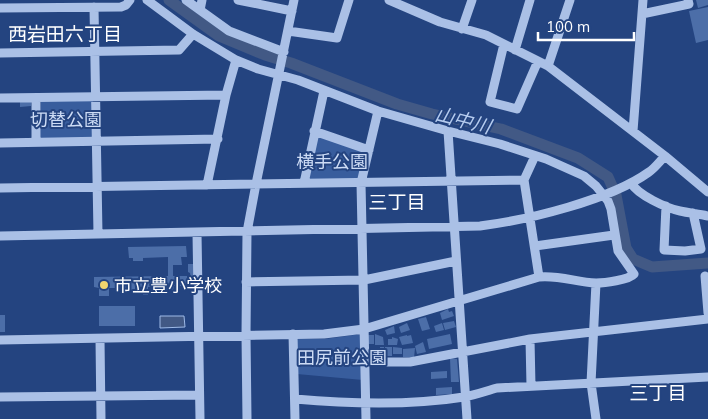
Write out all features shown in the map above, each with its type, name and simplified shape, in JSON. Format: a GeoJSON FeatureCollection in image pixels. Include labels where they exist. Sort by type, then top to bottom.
{"type":"FeatureCollection","features":[{"type":"Feature","properties":{"kind":"street"},"geometry":{"type":"LineString","coordinates":[[0,8],[121,6],[126,5],[130,0]]}},
{"type":"Feature","properties":{"kind":"street"},"geometry":{"type":"LineString","coordinates":[[0,340],[324,334],[364,329],[539,277],[566,278],[596,283],[629,278],[634,274],[618,252],[611,210],[604,195],[584,176],[500,144],[378,111],[279,73],[258,69],[236,60],[192,34],[147,0]]}},
{"type":"Feature","properties":{"kind":"street"},"geometry":{"type":"LineString","coordinates":[[186,0],[228,31],[283,53]]}},
{"type":"Feature","properties":{"kind":"street"},"geometry":{"type":"LineString","coordinates":[[200,10],[202,0]]}},
{"type":"Feature","properties":{"kind":"street"},"geometry":{"type":"LineString","coordinates":[[238,0],[292,11]]}},
{"type":"Feature","properties":{"kind":"street"},"geometry":{"type":"LineString","coordinates":[[247,419],[247,232],[294,0]]}},
{"type":"Feature","properties":{"kind":"street"},"geometry":{"type":"LineString","coordinates":[[288,31],[337,38],[349,0]]}},
{"type":"Feature","properties":{"kind":"street"},"geometry":{"type":"LineString","coordinates":[[389,0],[440,22],[486,36],[548,66],[665,156],[708,192]]}},
{"type":"Feature","properties":{"kind":"street"},"geometry":{"type":"LineString","coordinates":[[462,28],[472,0]]}},
{"type":"Feature","properties":{"kind":"street"},"geometry":{"type":"LineString","coordinates":[[515,50],[530,0]]}},
{"type":"Feature","properties":{"kind":"street"},"geometry":{"type":"LineString","coordinates":[[548,66],[570,0]]}},
{"type":"Feature","properties":{"kind":"street"},"geometry":{"type":"LineString","coordinates":[[633,131],[643,0]]}},
{"type":"Feature","properties":{"kind":"street"},"geometry":{"type":"LineString","coordinates":[[642,14],[689,4],[688,0]]}},
{"type":"Feature","properties":{"kind":"street"},"geometry":{"type":"LineString","coordinates":[[94,7],[98,234]]}},
{"type":"Feature","properties":{"kind":"street"},"geometry":{"type":"LineString","coordinates":[[0,53],[179,50],[192,34]]}},
{"type":"Feature","properties":{"kind":"street"},"geometry":{"type":"LineString","coordinates":[[504,44],[490,102],[517,109],[538,61]]}},
{"type":"Feature","properties":{"kind":"street"},"geometry":{"type":"LineString","coordinates":[[207,185],[226,95],[236,60]]}},
{"type":"Feature","properties":{"kind":"street"},"geometry":{"type":"LineString","coordinates":[[304,183],[324,91]]}},
{"type":"Feature","properties":{"kind":"street"},"geometry":{"type":"LineString","coordinates":[[0,98],[226,95]]}},
{"type":"Feature","properties":{"kind":"street"},"geometry":{"type":"LineString","coordinates":[[36,98],[36,142]]}},
{"type":"Feature","properties":{"kind":"street"},"geometry":{"type":"LineString","coordinates":[[366,419],[362,183],[378,111]]}},
{"type":"Feature","properties":{"kind":"street"},"geometry":{"type":"LineString","coordinates":[[314,131],[369,150]]}},
{"type":"Feature","properties":{"kind":"street"},"geometry":{"type":"LineString","coordinates":[[448,131],[467,419]]}},
{"type":"Feature","properties":{"kind":"street"},"geometry":{"type":"LineString","coordinates":[[0,143],[218,139]]}},
{"type":"Feature","properties":{"kind":"street"},"geometry":{"type":"LineString","coordinates":[[535,156],[524,180],[539,277]]}},
{"type":"Feature","properties":{"kind":"street"},"geometry":{"type":"LineString","coordinates":[[0,236],[454,228],[499,224],[530,217],[604,195],[631,183],[651,171],[665,156]]}},
{"type":"Feature","properties":{"kind":"street"},"geometry":{"type":"LineString","coordinates":[[0,188],[524,180]]}},
{"type":"Feature","properties":{"kind":"street"},"geometry":{"type":"LineString","coordinates":[[631,183],[634,188],[648,198],[666,206],[678,211],[708,216]]}},
{"type":"Feature","properties":{"kind":"street"},"geometry":{"type":"LineString","coordinates":[[666,206],[664,250],[685,251],[701,249],[693,213]]}},
{"type":"Feature","properties":{"kind":"street"},"geometry":{"type":"LineString","coordinates":[[197,233],[200,419]]}},
{"type":"Feature","properties":{"kind":"street"},"geometry":{"type":"LineString","coordinates":[[535,246],[614,235]]}},
{"type":"Feature","properties":{"kind":"street"},"geometry":{"type":"LineString","coordinates":[[246,282],[364,280],[456,261]]}},
{"type":"Feature","properties":{"kind":"street"},"geometry":{"type":"LineString","coordinates":[[705,276],[708,313]]}},
{"type":"Feature","properties":{"kind":"street"},"geometry":{"type":"LineString","coordinates":[[596,283],[591,383],[596,419]]}},
{"type":"Feature","properties":{"kind":"street"},"geometry":{"type":"LineString","coordinates":[[365,362],[410,362],[530,339],[708,319]]}},
{"type":"Feature","properties":{"kind":"street"},"geometry":{"type":"LineString","coordinates":[[293,334],[294,419]]}},
{"type":"Feature","properties":{"kind":"street"},"geometry":{"type":"LineString","coordinates":[[100,339],[101,419]]}},
{"type":"Feature","properties":{"kind":"street"},"geometry":{"type":"LineString","coordinates":[[530,339],[531,386]]}},
{"type":"Feature","properties":{"kind":"street"},"geometry":{"type":"LineString","coordinates":[[295,399],[339,403],[435,401],[466,397],[497,388],[708,377]]}},
{"type":"Feature","properties":{"kind":"street"},"geometry":{"type":"LineString","coordinates":[[0,397],[199,396]]}},
{"type":"Feature","properties":{"kind":"green space","name":"切替公園"},"geometry":{"type":"Polygon","coordinates":[[[93,99],[93,138],[40,140],[41,100],[93,99]]]}},
{"type":"Feature","properties":{"kind":"green space","name":"横手公園"},"geometry":{"type":"Polygon","coordinates":[[[317,135],[364,151],[359,181],[308,179],[317,135]]]}},
{"type":"Feature","properties":{"kind":"green space","name":"田尻前公園"},"geometry":{"type":"Polygon","coordinates":[[[361,334],[363,380],[297,374],[298,339],[325,339],[361,334]]]}},
{"type":"Feature","properties":{"kind":"shaded area"},"geometry":{"type":"Polygon","coordinates":[[[160,316],[184,316],[185,327],[160,328],[160,316]]]}},
{"type":"Feature","properties":{"kind":"building"},"geometry":{"type":"Polygon","coordinates":[[[696,0],[708,0],[708,5],[698,8],[696,0]]]}},
{"type":"Feature","properties":{"kind":"building"},"geometry":{"type":"Polygon","coordinates":[[[708,7],[708,40],[696,43],[689,11],[708,7]]]}},
{"type":"Feature","properties":{"kind":"building"},"geometry":{"type":"Polygon","coordinates":[[[20,101],[31,101],[31,106],[20,107],[20,101]]]}},
{"type":"Feature","properties":{"kind":"building"},"geometry":{"type":"Polygon","coordinates":[[[186,246],[187,257],[181,257],[182,265],[173,265],[173,276],[187,276],[187,286],[174,286],[173,290],[164,290],[165,287],[148,287],[148,295],[143,295],[143,287],[135,287],[135,291],[126,291],[126,288],[109,288],[109,296],[99,296],[99,288],[94,287],[94,277],[168,276],[168,257],[143,258],[143,261],[133,261],[133,258],[129,258],[128,247],[186,246]]]}},
{"type":"Feature","properties":{"kind":"building"},"geometry":{"type":"Polygon","coordinates":[[[188,264],[193,264],[194,279],[191,279],[188,272],[188,264]]]}},
{"type":"Feature","properties":{"kind":"building"},"geometry":{"type":"Polygon","coordinates":[[[99,306],[135,306],[135,326],[99,326],[99,306]]]}},
{"type":"Feature","properties":{"kind":"building"},"geometry":{"type":"Polygon","coordinates":[[[448,309],[449,312],[452,311],[454,316],[442,320],[440,313],[448,309]]]}},
{"type":"Feature","properties":{"kind":"building"},"geometry":{"type":"Polygon","coordinates":[[[0,315],[5,315],[5,332],[0,332],[0,315]]]}},
{"type":"Feature","properties":{"kind":"building"},"geometry":{"type":"Polygon","coordinates":[[[426,317],[430,329],[422,331],[418,319],[426,317]]]}},
{"type":"Feature","properties":{"kind":"building"},"geometry":{"type":"Polygon","coordinates":[[[454,321],[456,327],[445,330],[443,323],[454,321]]]}},
{"type":"Feature","properties":{"kind":"building"},"geometry":{"type":"Polygon","coordinates":[[[407,323],[410,330],[401,333],[399,327],[407,323]]]}},
{"type":"Feature","properties":{"kind":"building"},"geometry":{"type":"Polygon","coordinates":[[[442,323],[444,330],[436,332],[434,326],[442,323]]]}},
{"type":"Feature","properties":{"kind":"building"},"geometry":{"type":"Polygon","coordinates":[[[394,326],[395,333],[387,335],[385,330],[394,326]]]}},
{"type":"Feature","properties":{"kind":"building"},"geometry":{"type":"Polygon","coordinates":[[[375,334],[383,337],[384,345],[375,345],[375,334]]]}},
{"type":"Feature","properties":{"kind":"building"},"geometry":{"type":"Polygon","coordinates":[[[450,334],[452,344],[429,349],[427,339],[450,334]]]}},
{"type":"Feature","properties":{"kind":"building"},"geometry":{"type":"Polygon","coordinates":[[[368,335],[374,335],[374,344],[368,344],[368,335]]]}},
{"type":"Feature","properties":{"kind":"building"},"geometry":{"type":"Polygon","coordinates":[[[411,335],[413,343],[402,345],[399,337],[411,335]]]}},
{"type":"Feature","properties":{"kind":"building"},"geometry":{"type":"Polygon","coordinates":[[[392,337],[398,339],[397,345],[388,345],[388,339],[392,339],[392,337]]]}},
{"type":"Feature","properties":{"kind":"building"},"geometry":{"type":"Polygon","coordinates":[[[423,342],[426,352],[417,354],[415,346],[423,342]]]}},
{"type":"Feature","properties":{"kind":"building"},"geometry":{"type":"Polygon","coordinates":[[[380,347],[384,347],[384,357],[380,356],[380,347]]]}},
{"type":"Feature","properties":{"kind":"building"},"geometry":{"type":"Polygon","coordinates":[[[385,347],[392,347],[392,356],[385,356],[385,347]]]}},
{"type":"Feature","properties":{"kind":"building"},"geometry":{"type":"Polygon","coordinates":[[[393,347],[402,348],[402,354],[393,354],[393,347]]]}},
{"type":"Feature","properties":{"kind":"building"},"geometry":{"type":"Polygon","coordinates":[[[415,348],[414,358],[403,357],[403,349],[415,348]]]}},
{"type":"Feature","properties":{"kind":"building"},"geometry":{"type":"Polygon","coordinates":[[[450,358],[457,359],[459,382],[451,382],[450,358]]]}},
{"type":"Feature","properties":{"kind":"building"},"geometry":{"type":"Polygon","coordinates":[[[447,371],[447,378],[431,379],[431,372],[447,371]]]}},
{"type":"Feature","properties":{"kind":"building"},"geometry":{"type":"Polygon","coordinates":[[[452,387],[452,394],[436,395],[436,388],[452,387]]]}},
{"type":"Feature","properties":{"kind":"waterway","name":"山中川"},"geometry":{"type":"LineString","coordinates":[[169,0],[219,36],[265,55],[291,63],[397,104],[432,114],[501,129],[578,158],[608,177],[616,195],[626,248],[633,259],[652,267],[708,263]]}},
{"type":"Feature","properties":{"kind":"place","name":"市立豊小学校"},"geometry":{"type":"Point","coordinates":[104,285]}},
{"type":"Feature","properties":{"kind":"district","name":"西岩田六丁目"},"geometry":{"type":"Point","coordinates":[65,34]}},
{"type":"Feature","properties":{"kind":"district","name":"三丁目"},"geometry":{"type":"Point","coordinates":[397,202]}},
{"type":"Feature","properties":{"kind":"district","name":"三丁目"},"geometry":{"type":"Point","coordinates":[658,393]}}]}
